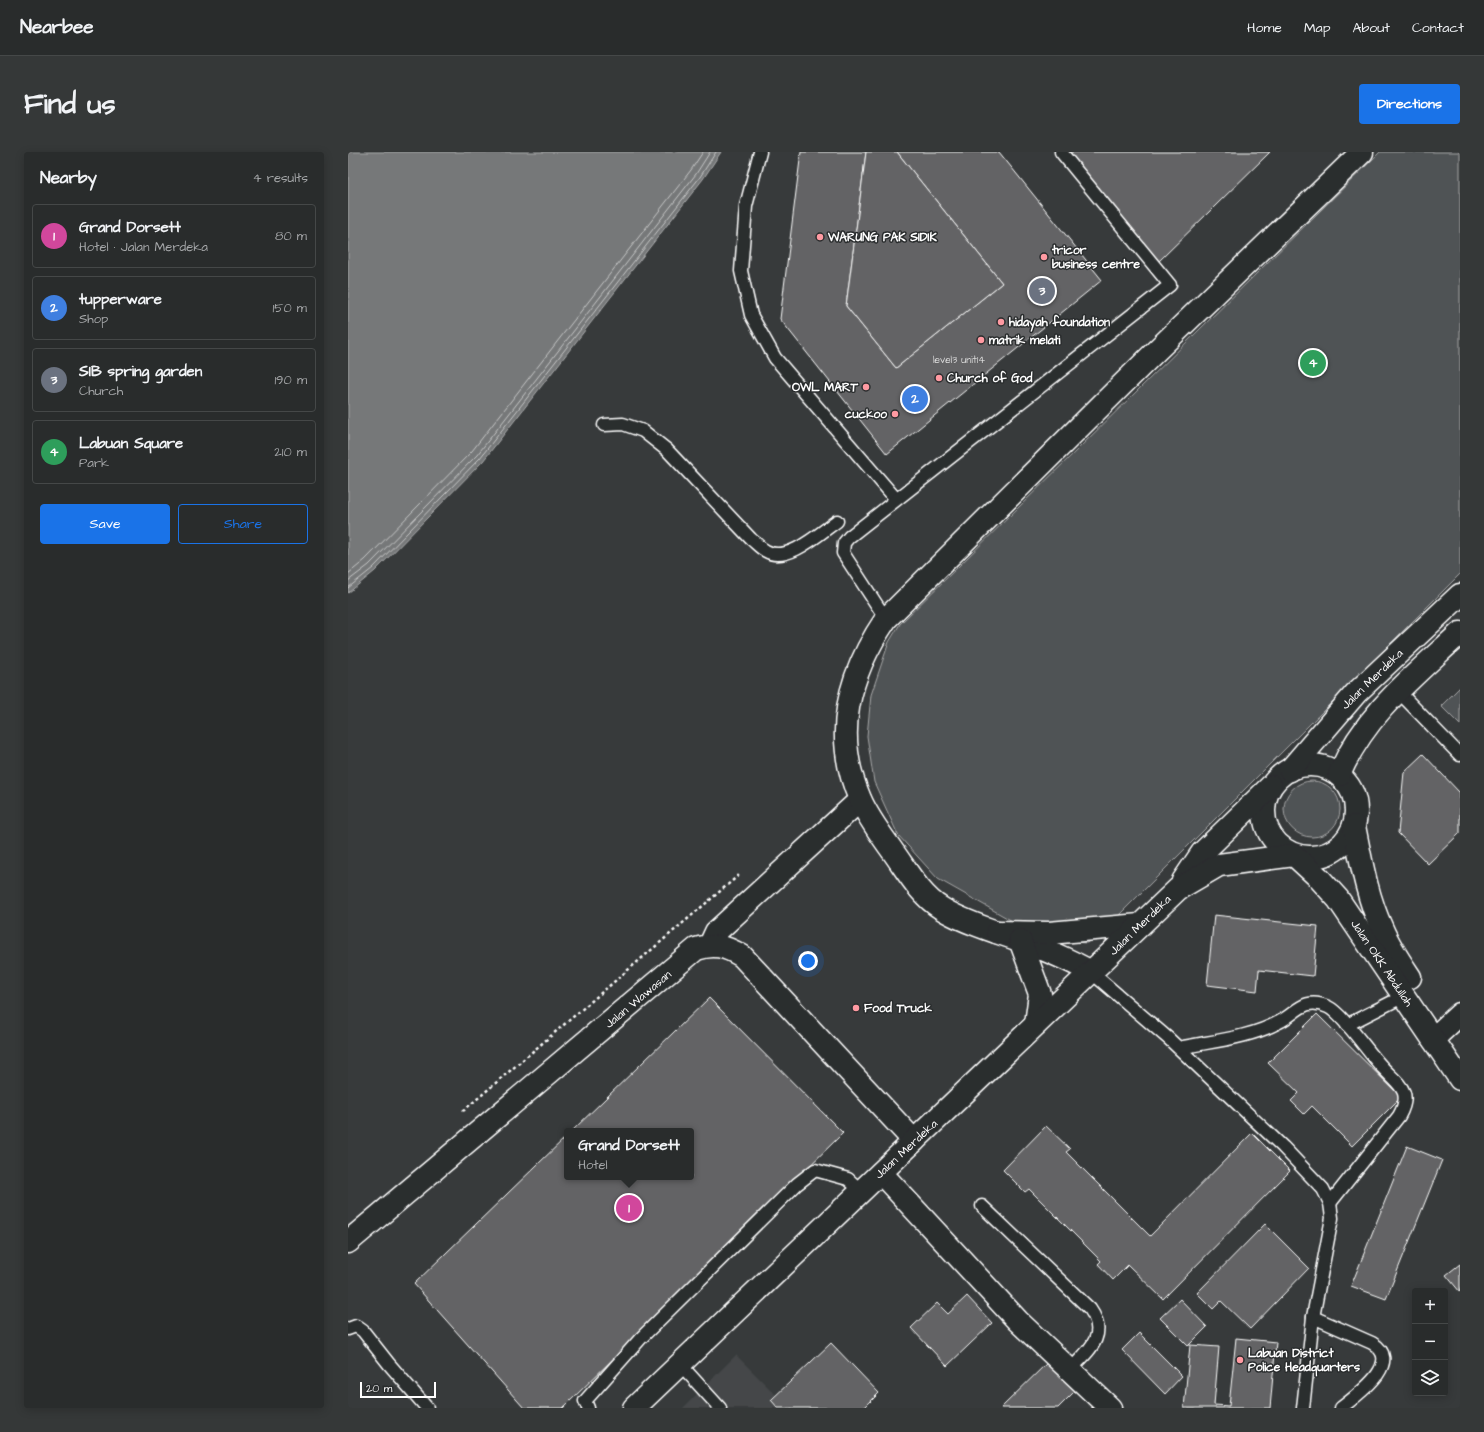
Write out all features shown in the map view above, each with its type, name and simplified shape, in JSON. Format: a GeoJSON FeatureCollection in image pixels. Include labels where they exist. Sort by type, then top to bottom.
{"type":"FeatureCollection","features":[{"type":"Feature","properties":{"kind":"street"},"geometry":{"type":"LineString","coordinates":[[1091,972],[1069,960],[1020,940],[966,922],[940,907],[923,892],[878,830],[860,800],[852,779],[845,742],[848,697],[867,649],[886,619],[1154,353],[1362,152]]}},
{"type":"Feature","properties":{"kind":"street","name":"Jalan Merdeka"},"geometry":{"type":"LineString","coordinates":[[1290,770],[1356,693],[1460,595]]}},
{"type":"Feature","properties":{"kind":"street"},"geometry":{"type":"LineString","coordinates":[[1339,775],[1348,755],[1373,716],[1460,632]]}},
{"type":"Feature","properties":{"kind":"street"},"geometry":{"type":"LineString","coordinates":[[1315,765],[1328,769],[1339,775],[1349,786],[1354,798],[1356,812],[1354,826],[1347,839],[1337,849],[1323,856],[1308,858],[1294,855],[1282,848],[1272,838],[1266,825],[1264,811],[1266,797],[1273,784],[1290,770],[1302,766],[1315,765]]}},
{"type":"Feature","properties":{"kind":"street","name":"Jalan Merdeka"},"geometry":{"type":"LineString","coordinates":[[634,1408],[1178,889],[1202,853],[1273,784]]}},
{"type":"Feature","properties":{"kind":"street"},"geometry":{"type":"LineString","coordinates":[[860,800],[716,932],[710,945],[729,948],[742,956],[914,1141]]}},
{"type":"Feature","properties":{"kind":"street","name":"Jalan OKK Abdullah"},"geometry":{"type":"LineString","coordinates":[[1354,826],[1361,864],[1374,911],[1382,930],[1394,954],[1446,1027],[1460,1052]]}},
{"type":"Feature","properties":{"kind":"street","name":"Jalan Merdeka"},"geometry":{"type":"LineString","coordinates":[[1178,889],[1219,865],[1294,855]]}},
{"type":"Feature","properties":{"kind":"street","name":"Jalan OKK Abdullah"},"geometry":{"type":"LineString","coordinates":[[1294,855],[1338,898],[1404,996],[1446,1027],[1460,1079]]}},
{"type":"Feature","properties":{"kind":"street"},"geometry":{"type":"LineString","coordinates":[[997,932],[1049,933],[1140,925]]}},
{"type":"Feature","properties":{"kind":"street"},"geometry":{"type":"LineString","coordinates":[[1020,940],[1040,994],[1036,1024]]}},
{"type":"Feature","properties":{"kind":"street","name":"Jalan Wawasan"},"geometry":{"type":"LineString","coordinates":[[348,1242],[696,950],[710,945]]}},
{"type":"Feature","properties":{"kind":"street"},"geometry":{"type":"LineString","coordinates":[[881,1173],[1018,1321],[1110,1408]]}},
{"type":"Feature","properties":{"kind":"lane"},"geometry":{"type":"LineString","coordinates":[[760,152],[746,206],[741,271],[751,314],[775,358],[896,499]]}},
{"type":"Feature","properties":{"kind":"lane"},"geometry":{"type":"LineString","coordinates":[[886,619],[843,553],[844,543],[849,536],[1170,285],[1061,152]]}},
{"type":"Feature","properties":{"kind":"lane"},"geometry":{"type":"LineString","coordinates":[[604,426],[623,424],[643,431],[667,450],[751,539],[766,552],[778,555],[792,553],[837,522]]}},
{"type":"Feature","properties":{"kind":"lane"},"geometry":{"type":"LineString","coordinates":[[1398,691],[1460,755]]}},
{"type":"Feature","properties":{"kind":"lane"},"geometry":{"type":"LineString","coordinates":[[1091,972],[1179,1048],[1283,1147],[1323,1189],[1330,1202],[1332,1218],[1313,1317],[1303,1408]]}},
{"type":"Feature","properties":{"kind":"lane"},"geometry":{"type":"LineString","coordinates":[[1347,1025],[1404,996]]}},
{"type":"Feature","properties":{"kind":"lane"},"geometry":{"type":"LineString","coordinates":[[1179,1048],[1258,1032],[1280,1022],[1300,1006],[1309,1003],[1328,1007],[1347,1025],[1368,1053],[1404,1090],[1406,1104],[1399,1116],[1330,1202]]}},
{"type":"Feature","properties":{"kind":"lane"},"geometry":{"type":"LineString","coordinates":[[588,1408],[585,1401],[641,1338],[798,1184],[815,1170],[848,1179],[861,1191]]}},
{"type":"Feature","properties":{"kind":"lane"},"geometry":{"type":"LineString","coordinates":[[982,1206],[1090,1309],[1096,1317],[1098,1328],[1097,1337],[1070,1370]]}},
{"type":"Feature","properties":{"kind":"lane"},"geometry":{"type":"LineString","coordinates":[[1313,1317],[1372,1342],[1379,1346],[1383,1353],[1383,1365],[1377,1376],[1359,1394],[1341,1408]]}},
{"type":"Feature","properties":{"kind":"lane"},"geometry":{"type":"LineString","coordinates":[[348,1329],[356,1326],[363,1331],[427,1408]]}},
{"type":"Feature","properties":{"kind":"lane"},"geometry":{"type":"LineString","coordinates":[[680,1364],[720,1408]]}},
{"type":"Feature","properties":{"kind":"path"},"geometry":{"type":"LineString","coordinates":[[457,1116],[743,872]]}},
{"type":"Feature","properties":{"kind":"shaded area"},"geometry":{"type":"Polygon","coordinates":[[[1380,152],[1460,152],[1460,574],[1120,914],[1087,943],[1046,940],[938,879],[898,835],[874,782],[867,736],[871,695],[889,642],[900,624],[1380,152]]]}},
{"type":"Feature","properties":{"kind":"shaded area"},"geometry":{"type":"Polygon","coordinates":[[[1460,687],[1460,725],[1441,706],[1460,687]]]}},
{"type":"Feature","properties":{"kind":"shaded area"},"geometry":{"type":"Polygon","coordinates":[[[1312,781],[1327,786],[1335,794],[1340,809],[1335,824],[1327,832],[1312,837],[1297,832],[1289,824],[1284,809],[1289,794],[1297,786],[1312,781]]]}},
{"type":"Feature","properties":{"kind":"shaded area"},"geometry":{"type":"Polygon","coordinates":[[[736,1355],[789,1408],[683,1408],[736,1355]]]}},
{"type":"Feature","properties":{"kind":"water"},"geometry":{"type":"Polygon","coordinates":[[[348,152],[721,152],[703,179],[483,461],[375,571],[348,593],[348,152]]]}},
{"type":"Feature","properties":{"kind":"building"},"geometry":{"type":"Polygon","coordinates":[[[801,152],[866,152],[846,306],[896,368],[1002,283],[897,152],[999,152],[1102,280],[887,454],[780,319],[801,152]]]}},
{"type":"Feature","properties":{"kind":"building"},"geometry":{"type":"Polygon","coordinates":[[[866,152],[897,152],[1002,283],[896,368],[846,306],[866,152]]]}},
{"type":"Feature","properties":{"kind":"building"},"geometry":{"type":"Polygon","coordinates":[[[1065,152],[1270,152],[1156,264],[1065,152]]]}},
{"type":"Feature","properties":{"kind":"building"},"geometry":{"type":"Polygon","coordinates":[[[1423,754],[1460,793],[1460,833],[1428,864],[1398,833],[1404,772],[1423,754]]]}},
{"type":"Feature","properties":{"kind":"building"},"geometry":{"type":"Polygon","coordinates":[[[1214,915],[1318,926],[1313,976],[1259,970],[1257,991],[1207,985],[1214,915]]]}},
{"type":"Feature","properties":{"kind":"building"},"geometry":{"type":"Polygon","coordinates":[[[709,998],[843,1133],[563,1408],[524,1408],[414,1284],[564,1139],[564,1180],[694,1180],[694,1128],[575,1128],[709,998]]]}},
{"type":"Feature","properties":{"kind":"building"},"geometry":{"type":"Polygon","coordinates":[[[1317,1014],[1401,1097],[1352,1146],[1312,1106],[1304,1114],[1291,1101],[1299,1093],[1268,1063],[1317,1014]]]}},
{"type":"Feature","properties":{"kind":"building"},"geometry":{"type":"Polygon","coordinates":[[[1046,1126],[1070,1149],[1066,1152],[1150,1236],[1252,1133],[1290,1171],[1163,1299],[1128,1265],[1113,1280],[1098,1264],[1101,1261],[1029,1189],[1025,1192],[1003,1170],[1046,1126]]]}},
{"type":"Feature","properties":{"kind":"building"},"geometry":{"type":"Polygon","coordinates":[[[1407,1146],[1442,1160],[1386,1299],[1351,1286],[1407,1146]]]}},
{"type":"Feature","properties":{"kind":"building"},"geometry":{"type":"Polygon","coordinates":[[[1265,1224],[1309,1268],[1250,1329],[1221,1301],[1213,1309],[1197,1293],[1265,1224]]]}},
{"type":"Feature","properties":{"kind":"building"},"geometry":{"type":"Polygon","coordinates":[[[1460,1264],[1460,1292],[1446,1275],[1460,1264]]]}},
{"type":"Feature","properties":{"kind":"building"},"geometry":{"type":"Polygon","coordinates":[[[967,1296],[992,1323],[947,1366],[911,1328],[937,1303],[948,1314],[967,1296]]]}},
{"type":"Feature","properties":{"kind":"building"},"geometry":{"type":"Polygon","coordinates":[[[1180,1299],[1207,1327],[1188,1346],[1160,1318],[1180,1299]]]}},
{"type":"Feature","properties":{"kind":"building"},"geometry":{"type":"Polygon","coordinates":[[[1139,1333],[1182,1376],[1165,1394],[1122,1350],[1139,1333]]]}},
{"type":"Feature","properties":{"kind":"building"},"geometry":{"type":"Polygon","coordinates":[[[1236,1338],[1276,1342],[1270,1408],[1184,1408],[1190,1345],[1219,1347],[1214,1405],[1229,1406],[1236,1338]]]}},
{"type":"Feature","properties":{"kind":"building"},"geometry":{"type":"Polygon","coordinates":[[[831,1343],[879,1393],[864,1408],[778,1408],[771,1400],[831,1343]]]}},
{"type":"Feature","properties":{"kind":"building"},"geometry":{"type":"Polygon","coordinates":[[[1050,1360],[1078,1388],[1058,1408],[1001,1408],[1050,1360]]]}},
{"type":"Feature","properties":{"kind":"place","name":"WARUNG PAK SIDIK"},"geometry":{"type":"Point","coordinates":[820,237]}},
{"type":"Feature","properties":{"kind":"place","name":"tricor business centre"},"geometry":{"type":"Point","coordinates":[1044,257]}},
{"type":"Feature","properties":{"kind":"place","name":"SIB spring garden"},"geometry":{"type":"Point","coordinates":[1042,291]}},
{"type":"Feature","properties":{"kind":"place","name":"hidayah foundation"},"geometry":{"type":"Point","coordinates":[1001,322]}},
{"type":"Feature","properties":{"kind":"place","name":"matrik melati"},"geometry":{"type":"Point","coordinates":[981,340]}},
{"type":"Feature","properties":{"kind":"place","name":"Labuan Square"},"geometry":{"type":"Point","coordinates":[1313,363]}},
{"type":"Feature","properties":{"kind":"place","name":"Church of God"},"geometry":{"type":"Point","coordinates":[939,378]}},
{"type":"Feature","properties":{"kind":"place","name":"OWL MART"},"geometry":{"type":"Point","coordinates":[866,387]}},
{"type":"Feature","properties":{"kind":"place","name":"tupperware"},"geometry":{"type":"Point","coordinates":[915,399]}},
{"type":"Feature","properties":{"kind":"place","name":"cuckoo"},"geometry":{"type":"Point","coordinates":[895,414]}},
{"type":"Feature","properties":{"kind":"place","name":"Food Truck"},"geometry":{"type":"Point","coordinates":[856,1008]}},
{"type":"Feature","properties":{"kind":"place","name":"Grand Dorsett"},"geometry":{"type":"Point","coordinates":[629,1208]}},
{"type":"Feature","properties":{"kind":"place","name":"Labuan District Police Headquarters"},"geometry":{"type":"Point","coordinates":[1240,1360]}}]}
